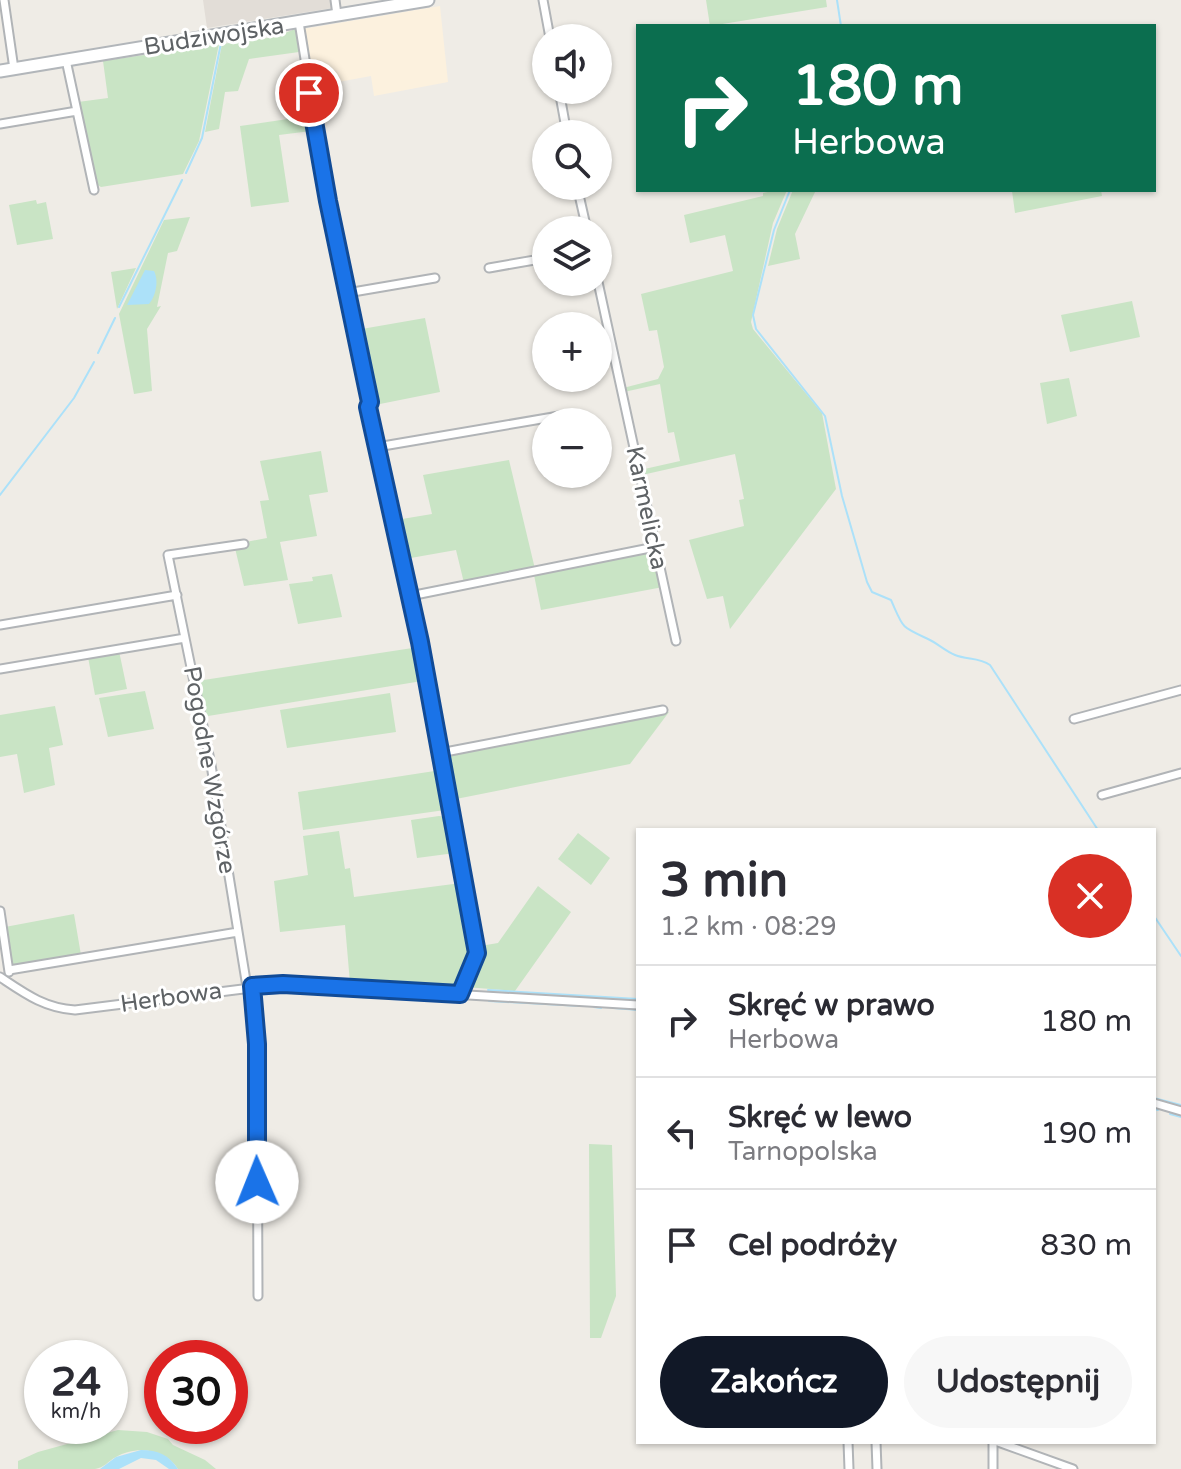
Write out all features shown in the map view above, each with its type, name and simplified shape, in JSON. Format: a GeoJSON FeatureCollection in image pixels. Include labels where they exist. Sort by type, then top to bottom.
{"type":"FeatureCollection","features":[{"type":"Feature","properties":{"kind":"street"},"geometry":{"type":"LineString","coordinates":[[4,0],[14,69]]}},
{"type":"Feature","properties":{"kind":"street"},"geometry":{"type":"LineString","coordinates":[[335,0],[337,15]]}},
{"type":"Feature","properties":{"kind":"street","name":"Budziwojska"},"geometry":{"type":"LineString","coordinates":[[0,71],[428,0]]}},
{"type":"Feature","properties":{"kind":"street"},"geometry":{"type":"LineString","coordinates":[[543,0],[547,24]]}},
{"type":"Feature","properties":{"kind":"street"},"geometry":{"type":"LineString","coordinates":[[299,22],[328,201],[410,596],[477,953],[460,994]]}},
{"type":"Feature","properties":{"kind":"street"},"geometry":{"type":"LineString","coordinates":[[66,60],[94,190]]}},
{"type":"Feature","properties":{"kind":"street"},"geometry":{"type":"LineString","coordinates":[[0,124],[77,111]]}},
{"type":"Feature","properties":{"kind":"street"},"geometry":{"type":"LineString","coordinates":[[489,268],[532,260]]}},
{"type":"Feature","properties":{"kind":"street"},"geometry":{"type":"LineString","coordinates":[[347,293],[435,278]]}},
{"type":"Feature","properties":{"kind":"street","name":"Karmelicka"},"geometry":{"type":"LineString","coordinates":[[601,296],[676,641]]}},
{"type":"Feature","properties":{"kind":"street"},"geometry":{"type":"LineString","coordinates":[[377,447],[532,421]]}},
{"type":"Feature","properties":{"kind":"street","name":"Pogodne Wzgórze"},"geometry":{"type":"LineString","coordinates":[[244,544],[168,555],[211,765],[238,932],[250,986],[257,1044],[258,1296]]}},
{"type":"Feature","properties":{"kind":"street"},"geometry":{"type":"LineString","coordinates":[[410,596],[655,547]]}},
{"type":"Feature","properties":{"kind":"street"},"geometry":{"type":"LineString","coordinates":[[0,625],[177,595]]}},
{"type":"Feature","properties":{"kind":"street"},"geometry":{"type":"LineString","coordinates":[[0,669],[185,638]]}},
{"type":"Feature","properties":{"kind":"street"},"geometry":{"type":"LineString","coordinates":[[1074,719],[1181,690]]}},
{"type":"Feature","properties":{"kind":"street"},"geometry":{"type":"LineString","coordinates":[[440,753],[663,710]]}},
{"type":"Feature","properties":{"kind":"street"},"geometry":{"type":"LineString","coordinates":[[1102,795],[1181,773]]}},
{"type":"Feature","properties":{"kind":"street"},"geometry":{"type":"LineString","coordinates":[[0,911],[11,984]]}},
{"type":"Feature","properties":{"kind":"street"},"geometry":{"type":"LineString","coordinates":[[9,970],[238,932]]}},
{"type":"Feature","properties":{"kind":"street","name":"Herbowa"},"geometry":{"type":"LineString","coordinates":[[0,977],[47,1006],[75,1010],[283,984],[636,1005]]}},
{"type":"Feature","properties":{"kind":"street"},"geometry":{"type":"LineString","coordinates":[[1156,1104],[1181,1111]]}},
{"type":"Feature","properties":{"kind":"street"},"geometry":{"type":"LineString","coordinates":[[848,1444],[849,1469]]}},
{"type":"Feature","properties":{"kind":"street"},"geometry":{"type":"LineString","coordinates":[[876,1444],[877,1469]]}},
{"type":"Feature","properties":{"kind":"street"},"geometry":{"type":"LineString","coordinates":[[993,1469],[996,1444]]}},
{"type":"Feature","properties":{"kind":"street"},"geometry":{"type":"LineString","coordinates":[[1002,1444],[1073,1469]]}},
{"type":"Feature","properties":{"kind":"shaded area"},"geometry":{"type":"Polygon","coordinates":[[[203,0],[332,0],[333,8],[207,28],[203,0]]]}},
{"type":"Feature","properties":{"kind":"shaded area"},"geometry":{"type":"Polygon","coordinates":[[[440,6],[448,82],[374,96],[371,76],[311,87],[303,29],[440,6]]]}},
{"type":"Feature","properties":{"kind":"green space"},"geometry":{"type":"Polygon","coordinates":[[[706,0],[826,0],[827,7],[710,24],[706,0]]]}},
{"type":"Feature","properties":{"kind":"green space"},"geometry":{"type":"Polygon","coordinates":[[[295,29],[299,52],[249,59],[238,91],[225,92],[219,129],[205,132],[222,44],[275,37],[295,29]]]}},
{"type":"Feature","properties":{"kind":"green space"},"geometry":{"type":"Polygon","coordinates":[[[219,44],[199,141],[183,174],[101,187],[96,184],[78,102],[108,98],[103,61],[219,44]]]}},
{"type":"Feature","properties":{"kind":"green space"},"geometry":{"type":"Polygon","coordinates":[[[308,116],[311,131],[279,135],[289,202],[251,207],[240,126],[308,116]]]}},
{"type":"Feature","properties":{"kind":"green space"},"geometry":{"type":"Polygon","coordinates":[[[786,192],[773,223],[751,322],[753,329],[822,413],[836,489],[730,629],[723,596],[707,599],[689,540],[744,526],[739,500],[744,499],[735,454],[642,475],[640,470],[680,461],[674,432],[668,433],[660,384],[624,392],[623,388],[658,379],[664,367],[657,330],[649,331],[641,294],[733,271],[725,235],[690,243],[684,215],[763,196],[763,193],[786,192]]]}},
{"type":"Feature","properties":{"kind":"green space"},"geometry":{"type":"Polygon","coordinates":[[[792,192],[815,192],[795,234],[800,259],[768,266],[777,229],[792,192]]]}},
{"type":"Feature","properties":{"kind":"green space"},"geometry":{"type":"Polygon","coordinates":[[[1012,192],[1101,192],[1102,196],[1015,213],[1012,192]]]}},
{"type":"Feature","properties":{"kind":"green space"},"geometry":{"type":"Polygon","coordinates":[[[36,200],[37,204],[46,202],[53,239],[17,245],[9,205],[36,200]]]}},
{"type":"Feature","properties":{"kind":"green space"},"geometry":{"type":"Polygon","coordinates":[[[190,217],[177,251],[168,253],[157,307],[161,306],[147,329],[152,391],[134,394],[119,314],[164,220],[190,217]]]}},
{"type":"Feature","properties":{"kind":"green space"},"geometry":{"type":"Polygon","coordinates":[[[136,268],[117,309],[111,272],[136,268]]]}},
{"type":"Feature","properties":{"kind":"green space"},"geometry":{"type":"Polygon","coordinates":[[[1132,301],[1140,337],[1070,352],[1061,315],[1132,301]]]}},
{"type":"Feature","properties":{"kind":"green space"},"geometry":{"type":"Polygon","coordinates":[[[425,318],[440,392],[370,406],[356,330],[425,318]]]}},
{"type":"Feature","properties":{"kind":"green space"},"geometry":{"type":"Polygon","coordinates":[[[1069,378],[1077,416],[1047,424],[1040,383],[1069,378]]]}},
{"type":"Feature","properties":{"kind":"green space"},"geometry":{"type":"Polygon","coordinates":[[[321,451],[328,492],[309,495],[317,536],[280,542],[288,580],[244,586],[235,548],[246,542],[267,538],[260,501],[269,500],[260,461],[321,451]]]}},
{"type":"Feature","properties":{"kind":"green space"},"geometry":{"type":"Polygon","coordinates":[[[509,460],[535,569],[464,583],[456,550],[405,559],[396,520],[432,514],[423,475],[509,460]]]}},
{"type":"Feature","properties":{"kind":"green space"},"geometry":{"type":"Polygon","coordinates":[[[649,552],[656,556],[663,587],[541,610],[534,575],[649,552]]]}},
{"type":"Feature","properties":{"kind":"green space"},"geometry":{"type":"Polygon","coordinates":[[[332,574],[342,617],[298,624],[289,584],[313,581],[312,577],[332,574]]]}},
{"type":"Feature","properties":{"kind":"green space"},"geometry":{"type":"Polygon","coordinates":[[[419,647],[425,677],[422,681],[208,716],[203,713],[197,681],[419,647]]]}},
{"type":"Feature","properties":{"kind":"green space"},"geometry":{"type":"Polygon","coordinates":[[[119,651],[127,689],[95,695],[88,657],[119,651]]]}},
{"type":"Feature","properties":{"kind":"green space"},"geometry":{"type":"Polygon","coordinates":[[[145,691],[154,729],[108,737],[99,698],[145,691]]]}},
{"type":"Feature","properties":{"kind":"green space"},"geometry":{"type":"Polygon","coordinates":[[[390,693],[396,732],[287,748],[280,710],[390,693]]]}},
{"type":"Feature","properties":{"kind":"green space"},"geometry":{"type":"Polygon","coordinates":[[[55,706],[63,745],[49,748],[55,785],[24,793],[17,754],[0,757],[0,715],[55,706]]]}},
{"type":"Feature","properties":{"kind":"green space"},"geometry":{"type":"Polygon","coordinates":[[[669,712],[630,764],[451,800],[444,760],[447,756],[669,712]]]}},
{"type":"Feature","properties":{"kind":"green space"},"geometry":{"type":"Polygon","coordinates":[[[441,770],[448,807],[445,810],[303,830],[298,792],[441,770]]]}},
{"type":"Feature","properties":{"kind":"green space"},"geometry":{"type":"Polygon","coordinates":[[[447,817],[455,853],[417,858],[411,820],[447,817]]]}},
{"type":"Feature","properties":{"kind":"green space"},"geometry":{"type":"Polygon","coordinates":[[[339,831],[345,869],[350,868],[354,897],[461,883],[471,957],[457,989],[350,983],[345,925],[280,932],[274,881],[308,875],[303,836],[339,831]]]}},
{"type":"Feature","properties":{"kind":"green space"},"geometry":{"type":"Polygon","coordinates":[[[578,833],[610,858],[591,885],[558,859],[578,833]]]}},
{"type":"Feature","properties":{"kind":"green space"},"geometry":{"type":"Polygon","coordinates":[[[538,886],[571,912],[515,991],[465,987],[485,959],[480,946],[498,943],[538,886]]]}},
{"type":"Feature","properties":{"kind":"green space"},"geometry":{"type":"Polygon","coordinates":[[[74,914],[81,955],[11,967],[5,927],[74,914]]]}},
{"type":"Feature","properties":{"kind":"green space"},"geometry":{"type":"Polygon","coordinates":[[[589,1144],[612,1145],[616,1296],[601,1338],[590,1338],[589,1144]]]}},
{"type":"Feature","properties":{"kind":"green space"},"geometry":{"type":"Polygon","coordinates":[[[128,1431],[144,1432],[144,1444],[172,1444],[216,1469],[178,1469],[166,1457],[141,1450],[124,1453],[95,1469],[18,1469],[18,1461],[67,1444],[128,1444],[128,1431]]]}},
{"type":"Feature","properties":{"kind":"water"},"geometry":{"type":"Polygon","coordinates":[[[145,270],[154,271],[156,275],[156,288],[151,301],[149,304],[127,305],[145,270]]]}},
{"type":"Feature","properties":{"kind":"water"},"geometry":{"type":"Polygon","coordinates":[[[141,1450],[162,1454],[178,1469],[169,1469],[156,1460],[141,1458],[119,1469],[100,1469],[116,1457],[141,1450]]]}},
{"type":"Feature","properties":{"kind":"waterway"},"geometry":{"type":"LineString","coordinates":[[837,0],[841,24]]}},
{"type":"Feature","properties":{"kind":"waterway"},"geometry":{"type":"LineString","coordinates":[[186,173],[202,138],[221,43]]}},
{"type":"Feature","properties":{"kind":"waterway"},"geometry":{"type":"LineString","coordinates":[[119,307],[182,180]]}},
{"type":"Feature","properties":{"kind":"waterway"},"geometry":{"type":"LineString","coordinates":[[789,192],[774,230],[753,315],[756,329],[825,416],[842,496],[867,582],[872,592],[891,600],[907,629],[955,655],[990,665],[1097,828]]}},
{"type":"Feature","properties":{"kind":"waterway"},"geometry":{"type":"LineString","coordinates":[[98,353],[115,318]]}},
{"type":"Feature","properties":{"kind":"waterway"},"geometry":{"type":"LineString","coordinates":[[0,495],[74,398],[94,362]]}},
{"type":"Feature","properties":{"kind":"waterway"},"geometry":{"type":"LineString","coordinates":[[1156,919],[1181,956]]}},
{"type":"Feature","properties":{"kind":"waterway"},"geometry":{"type":"LineString","coordinates":[[488,990],[636,999]]}},
{"type":"Feature","properties":{"kind":"waterway"},"geometry":{"type":"LineString","coordinates":[[489,1001],[582,1006]]}},
{"type":"Feature","properties":{"kind":"waterway"},"geometry":{"type":"LineString","coordinates":[[594,1007],[601,1008]]}},
{"type":"Feature","properties":{"kind":"waterway"},"geometry":{"type":"LineString","coordinates":[[614,1008],[636,1010]]}},
{"type":"Feature","properties":{"kind":"waterway"},"geometry":{"type":"LineString","coordinates":[[1156,1099],[1181,1105]]}},
{"type":"Feature","properties":{"kind":"waterway"},"geometry":{"type":"LineString","coordinates":[[1170,1114],[1181,1117]]}},
{"type":"Feature","properties":{"kind":"route"},"geometry":{"type":"LineString","coordinates":[[257,1182],[257,1044],[252,986],[283,984],[460,994],[477,953],[420,642],[368,407],[370,402],[360,364],[309,93]]}}]}
